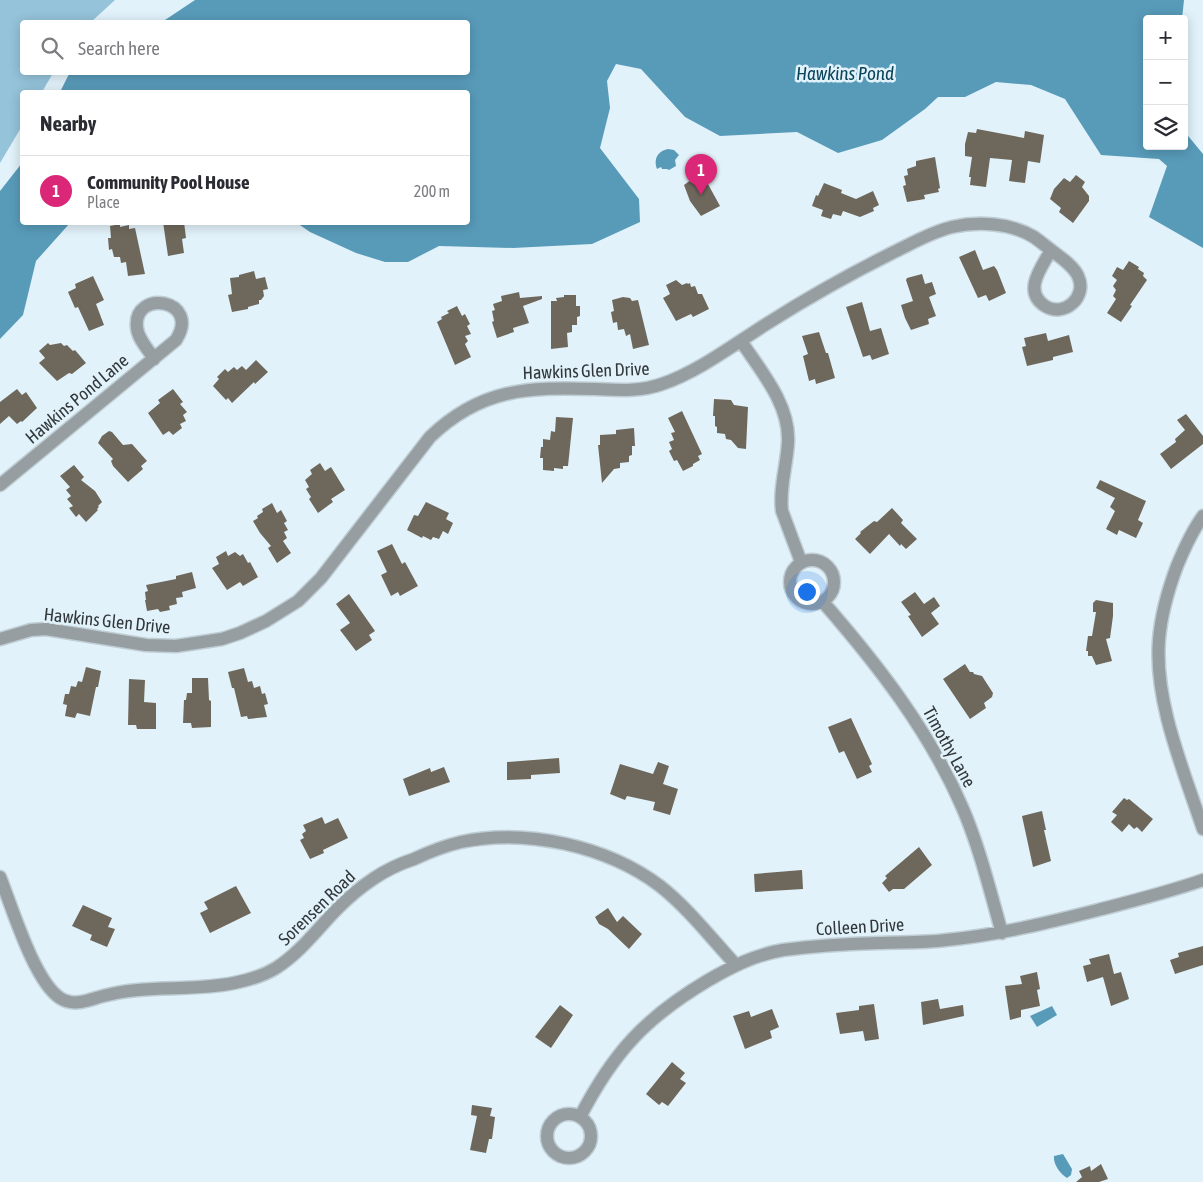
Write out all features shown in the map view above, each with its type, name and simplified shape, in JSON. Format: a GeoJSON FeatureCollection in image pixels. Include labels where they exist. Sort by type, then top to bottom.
{"type":"FeatureCollection","features":[{"type":"Feature","properties":{"kind":"street","name":"Hawkins Glen Drive"},"geometry":{"type":"LineString","coordinates":[[0,639],[31,630],[46,629],[146,646],[166,647],[204,643],[240,634],[284,611],[310,590],[430,437],[446,422],[464,410],[493,397],[525,390],[546,388],[629,390],[652,387],[681,376],[741,341],[815,293],[928,235],[950,228],[986,224],[1012,228],[1034,237],[1052,250],[1075,271],[1081,284],[1080,292],[1072,304],[1058,310],[1044,305],[1038,300],[1034,285],[1036,277],[1052,250]]}},
{"type":"Feature","properties":{"kind":"street"},"geometry":{"type":"LineString","coordinates":[[741,341],[774,392],[785,420],[788,440],[781,503],[782,511],[801,562]]}},
{"type":"Feature","properties":{"kind":"street","name":"Hawkins Pond Lane"},"geometry":{"type":"LineString","coordinates":[[0,485],[154,359]]}},
{"type":"Feature","properties":{"kind":"street"},"geometry":{"type":"LineString","coordinates":[[1203,516],[1184,549],[1172,579],[1163,609],[1159,641],[1159,673],[1165,705],[1203,829]]}},
{"type":"Feature","properties":{"kind":"street"},"geometry":{"type":"LineString","coordinates":[[819,561],[831,570],[835,580],[834,588],[823,602],[816,604],[805,603],[799,600],[792,591],[790,577],[801,562],[819,561]]}},
{"type":"Feature","properties":{"kind":"street","name":"Timothy Lane"},"geometry":{"type":"LineString","coordinates":[[823,602],[898,696],[925,736],[947,775],[972,833],[1002,933]]}},
{"type":"Feature","properties":{"kind":"street","name":"Sorensen Road"},"geometry":{"type":"LineString","coordinates":[[0,877],[31,956],[46,986],[59,998],[67,1001],[84,1002],[104,995],[136,989],[219,986],[264,975],[289,959],[338,907],[384,871],[439,848],[462,842],[486,839],[522,838],[558,842],[592,851],[640,872],[660,886],[678,903],[735,964]]}},
{"type":"Feature","properties":{"kind":"street","name":"Colleen Drive"},"geometry":{"type":"LineString","coordinates":[[580,1117],[594,1090],[614,1060],[656,1015],[682,996],[735,964],[750,958],[781,951],[813,947],[944,941],[1002,933],[1148,897],[1203,880]]}},
{"type":"Feature","properties":{"kind":"shaded area"},"geometry":{"type":"Polygon","coordinates":[[[0,0],[115,0],[93,20],[20,20],[20,75],[52,75],[43,90],[20,90],[20,129],[0,163],[0,0]]]}},
{"type":"Feature","properties":{"kind":"water","name":"Hawkins Pond"},"geometry":{"type":"Polygon","coordinates":[[[195,0],[1184,0],[1182,15],[1143,15],[1143,150],[1188,150],[1188,136],[1203,154],[1203,248],[1149,217],[1167,166],[1159,159],[1101,155],[1065,99],[1031,85],[996,82],[965,97],[938,97],[925,109],[882,140],[838,153],[797,132],[720,136],[685,117],[641,69],[616,64],[607,81],[610,108],[600,148],[639,199],[640,222],[592,244],[513,248],[439,246],[408,262],[385,262],[356,253],[310,232],[300,225],[470,225],[470,90],[61,90],[68,75],[470,75],[470,20],[165,20],[195,0]]]}},
{"type":"Feature","properties":{"kind":"water"},"geometry":{"type":"Polygon","coordinates":[[[668,149],[674,150],[679,155],[675,160],[676,166],[669,170],[662,169],[661,167],[657,169],[657,156],[668,149]]]}},
{"type":"Feature","properties":{"kind":"water"},"geometry":{"type":"Polygon","coordinates":[[[20,166],[20,225],[68,225],[36,261],[23,315],[0,339],[0,191],[20,166]]]}},
{"type":"Feature","properties":{"kind":"water"},"geometry":{"type":"Polygon","coordinates":[[[1052,1006],[1057,1015],[1037,1027],[1030,1016],[1052,1006]]]}},
{"type":"Feature","properties":{"kind":"water"},"geometry":{"type":"Polygon","coordinates":[[[1063,1154],[1072,1169],[1071,1175],[1067,1178],[1057,1168],[1054,1159],[1054,1156],[1063,1154]]]}},
{"type":"Feature","properties":{"kind":"building"},"geometry":{"type":"Polygon","coordinates":[[[977,129],[1024,138],[1025,131],[1044,135],[1040,163],[1028,161],[1025,183],[1009,181],[1012,160],[990,158],[986,187],[970,185],[971,177],[969,177],[972,157],[965,156],[965,144],[968,132],[976,133],[977,129]]]}},
{"type":"Feature","properties":{"kind":"building"},"geometry":{"type":"Polygon","coordinates":[[[935,157],[939,192],[924,195],[925,199],[907,202],[903,186],[906,185],[904,176],[908,175],[907,169],[916,166],[916,161],[935,157]]]}},
{"type":"Feature","properties":{"kind":"building"},"geometry":{"type":"Polygon","coordinates":[[[703,175],[720,206],[701,216],[690,201],[684,185],[695,177],[697,179],[703,175]]]}},
{"type":"Feature","properties":{"kind":"building"},"geometry":{"type":"Polygon","coordinates":[[[1076,175],[1085,182],[1082,187],[1089,196],[1089,201],[1073,223],[1059,212],[1061,208],[1050,199],[1054,189],[1064,178],[1070,182],[1076,175]]]}},
{"type":"Feature","properties":{"kind":"building"},"geometry":{"type":"Polygon","coordinates":[[[824,183],[842,190],[841,193],[856,199],[873,191],[879,205],[873,208],[874,211],[860,217],[843,211],[841,216],[833,214],[831,219],[821,216],[823,210],[812,206],[816,195],[818,196],[824,183]]]}},
{"type":"Feature","properties":{"kind":"building"},"geometry":{"type":"Polygon","coordinates":[[[120,225],[120,227],[129,225],[129,229],[135,228],[145,274],[128,276],[126,262],[121,263],[120,257],[114,257],[112,249],[109,250],[110,226],[120,225]]]}},
{"type":"Feature","properties":{"kind":"building"},"geometry":{"type":"Polygon","coordinates":[[[163,225],[184,225],[186,238],[182,239],[184,253],[168,256],[163,225]]]}},
{"type":"Feature","properties":{"kind":"building"},"geometry":{"type":"Polygon","coordinates":[[[975,250],[983,270],[994,266],[997,270],[1006,293],[989,301],[986,295],[978,298],[959,257],[975,250]]]}},
{"type":"Feature","properties":{"kind":"building"},"geometry":{"type":"Polygon","coordinates":[[[1129,261],[1139,267],[1138,269],[1144,273],[1143,276],[1147,280],[1121,322],[1107,313],[1116,299],[1113,296],[1116,290],[1113,286],[1117,280],[1112,276],[1117,267],[1123,270],[1129,261]]]}},
{"type":"Feature","properties":{"kind":"building"},"geometry":{"type":"Polygon","coordinates":[[[254,271],[256,279],[265,277],[268,289],[263,290],[264,296],[259,300],[259,304],[248,307],[248,309],[232,312],[228,295],[232,294],[230,278],[239,277],[239,275],[254,271]]]}},
{"type":"Feature","properties":{"kind":"building"},"geometry":{"type":"Polygon","coordinates":[[[922,274],[925,284],[932,282],[936,294],[929,297],[936,316],[928,319],[929,324],[911,330],[901,305],[913,301],[907,278],[922,274]]]}},
{"type":"Feature","properties":{"kind":"building"},"geometry":{"type":"Polygon","coordinates":[[[93,276],[104,300],[96,304],[104,325],[89,331],[78,307],[75,308],[68,292],[76,288],[75,284],[93,276]]]}},
{"type":"Feature","properties":{"kind":"building"},"geometry":{"type":"Polygon","coordinates":[[[676,280],[682,285],[690,283],[691,287],[695,286],[698,294],[702,294],[709,309],[693,317],[691,314],[676,321],[663,298],[670,294],[666,285],[676,280]]]}},
{"type":"Feature","properties":{"kind":"building"},"geometry":{"type":"Polygon","coordinates":[[[519,292],[520,298],[542,296],[542,299],[523,306],[529,323],[513,328],[514,332],[497,338],[492,322],[494,321],[492,311],[495,310],[493,304],[502,301],[501,296],[519,292]]]}},
{"type":"Feature","properties":{"kind":"building"},"geometry":{"type":"Polygon","coordinates":[[[564,295],[576,295],[576,306],[580,306],[580,316],[577,317],[577,325],[572,325],[572,332],[567,333],[568,347],[551,349],[551,301],[557,301],[556,298],[564,297],[564,295]]]}},
{"type":"Feature","properties":{"kind":"building"},"geometry":{"type":"Polygon","coordinates":[[[623,297],[630,298],[632,301],[638,300],[649,345],[633,349],[630,334],[626,336],[624,329],[618,330],[617,322],[613,323],[611,312],[614,311],[612,300],[623,297]]]}},
{"type":"Feature","properties":{"kind":"building"},"geometry":{"type":"Polygon","coordinates":[[[862,302],[870,331],[881,328],[889,354],[872,360],[870,355],[863,357],[846,307],[862,302]]]}},
{"type":"Feature","properties":{"kind":"building"},"geometry":{"type":"Polygon","coordinates":[[[457,306],[462,316],[465,314],[470,324],[467,326],[471,334],[465,336],[468,341],[465,344],[471,357],[455,365],[437,322],[442,319],[441,317],[449,313],[447,311],[457,306]]]}},
{"type":"Feature","properties":{"kind":"building"},"geometry":{"type":"Polygon","coordinates":[[[819,332],[826,353],[828,353],[835,378],[816,384],[815,379],[809,381],[803,356],[808,354],[802,336],[819,332]]]}},
{"type":"Feature","properties":{"kind":"building"},"geometry":{"type":"Polygon","coordinates":[[[1046,333],[1048,341],[1069,335],[1073,352],[1053,357],[1053,360],[1027,366],[1022,347],[1026,346],[1024,338],[1046,333]]]}},
{"type":"Feature","properties":{"kind":"building"},"geometry":{"type":"Polygon","coordinates":[[[48,343],[50,345],[61,343],[64,346],[67,345],[73,351],[75,350],[86,363],[72,374],[69,373],[57,381],[39,363],[45,358],[39,351],[48,343]]]}},
{"type":"Feature","properties":{"kind":"building"},"geometry":{"type":"Polygon","coordinates":[[[256,360],[268,372],[255,384],[254,382],[232,403],[228,398],[226,400],[213,386],[219,379],[217,377],[225,369],[228,372],[234,367],[237,370],[242,366],[246,370],[256,360]]]}},
{"type":"Feature","properties":{"kind":"building"},"geometry":{"type":"Polygon","coordinates":[[[17,389],[22,395],[26,392],[37,408],[22,422],[17,424],[9,416],[0,424],[0,402],[17,389]]]}},
{"type":"Feature","properties":{"kind":"building"},"geometry":{"type":"Polygon","coordinates":[[[173,389],[183,402],[180,404],[187,412],[183,415],[186,421],[180,424],[182,428],[173,435],[169,431],[163,435],[148,413],[160,403],[158,400],[173,389]]]}},
{"type":"Feature","properties":{"kind":"building"},"geometry":{"type":"Polygon","coordinates":[[[714,399],[731,400],[734,405],[748,407],[746,449],[738,448],[731,440],[726,439],[725,434],[717,433],[715,416],[713,416],[714,399]]]}},
{"type":"Feature","properties":{"kind":"building"},"geometry":{"type":"Polygon","coordinates":[[[682,411],[702,454],[698,456],[700,460],[683,471],[677,460],[674,461],[669,451],[672,449],[669,442],[674,440],[671,433],[675,432],[668,418],[682,411]]]}},
{"type":"Feature","properties":{"kind":"building"},"geometry":{"type":"Polygon","coordinates":[[[1186,414],[1203,436],[1203,444],[1171,469],[1160,454],[1176,442],[1175,439],[1185,430],[1177,420],[1186,414]]]}},
{"type":"Feature","properties":{"kind":"building"},"geometry":{"type":"Polygon","coordinates":[[[556,417],[573,418],[568,466],[563,466],[563,469],[554,468],[554,471],[543,470],[543,458],[540,458],[541,447],[543,447],[543,439],[550,440],[551,431],[555,432],[556,417]]]}},
{"type":"Feature","properties":{"kind":"building"},"geometry":{"type":"Polygon","coordinates":[[[634,428],[635,446],[632,446],[632,455],[629,456],[629,462],[620,463],[620,468],[614,469],[602,483],[598,445],[600,445],[600,435],[616,434],[616,430],[634,428]]]}},
{"type":"Feature","properties":{"kind":"building"},"geometry":{"type":"Polygon","coordinates":[[[109,431],[123,445],[132,444],[147,461],[141,466],[143,469],[128,482],[113,466],[111,461],[113,459],[98,443],[102,436],[109,431]]]}},
{"type":"Feature","properties":{"kind":"building"},"geometry":{"type":"Polygon","coordinates":[[[320,463],[325,471],[331,467],[345,490],[331,499],[333,502],[318,513],[309,499],[311,497],[306,489],[309,487],[305,480],[312,474],[310,470],[320,463]]]}},
{"type":"Feature","properties":{"kind":"building"},"geometry":{"type":"Polygon","coordinates":[[[74,465],[84,477],[81,480],[95,491],[102,502],[98,506],[98,510],[86,522],[79,514],[76,517],[69,508],[73,506],[67,499],[71,496],[66,490],[70,487],[60,476],[74,465]]]}},
{"type":"Feature","properties":{"kind":"building"},"geometry":{"type":"Polygon","coordinates":[[[1100,480],[1146,501],[1138,520],[1143,523],[1136,538],[1119,530],[1117,535],[1106,529],[1115,511],[1110,507],[1115,498],[1096,488],[1100,480]]]}},
{"type":"Feature","properties":{"kind":"building"},"geometry":{"type":"Polygon","coordinates":[[[426,502],[449,513],[446,519],[453,523],[448,534],[443,531],[439,539],[433,537],[431,540],[423,536],[422,538],[407,530],[414,515],[418,516],[426,502]]]}},
{"type":"Feature","properties":{"kind":"building"},"geometry":{"type":"Polygon","coordinates":[[[272,503],[277,513],[281,510],[287,521],[284,523],[288,530],[284,532],[287,538],[283,541],[291,553],[277,563],[268,548],[271,546],[253,521],[263,512],[262,509],[272,503]]]}},
{"type":"Feature","properties":{"kind":"building"},"geometry":{"type":"Polygon","coordinates":[[[892,508],[903,520],[901,523],[917,539],[906,549],[901,544],[900,546],[889,534],[870,554],[855,539],[860,532],[874,521],[877,522],[892,508]]]}},
{"type":"Feature","properties":{"kind":"building"},"geometry":{"type":"Polygon","coordinates":[[[392,544],[402,564],[405,562],[418,586],[400,596],[398,592],[391,596],[381,575],[387,572],[377,551],[392,544]]]}},
{"type":"Feature","properties":{"kind":"building"},"geometry":{"type":"Polygon","coordinates":[[[226,551],[228,556],[235,552],[240,556],[243,554],[258,577],[243,586],[240,582],[227,590],[212,568],[219,564],[216,557],[226,551]]]}},
{"type":"Feature","properties":{"kind":"building"},"geometry":{"type":"Polygon","coordinates":[[[192,572],[196,588],[182,592],[183,597],[176,598],[177,604],[169,606],[170,610],[160,612],[158,609],[147,611],[145,592],[148,591],[146,585],[176,579],[176,576],[192,572]]]}},
{"type":"Feature","properties":{"kind":"building"},"geometry":{"type":"Polygon","coordinates":[[[915,592],[924,604],[934,597],[940,606],[931,613],[939,624],[922,637],[908,616],[911,615],[901,602],[915,592]]]}},
{"type":"Feature","properties":{"kind":"building"},"geometry":{"type":"Polygon","coordinates":[[[349,594],[375,631],[369,635],[372,640],[356,651],[340,630],[350,623],[336,604],[349,594]]]}},
{"type":"Feature","properties":{"kind":"building"},"geometry":{"type":"Polygon","coordinates":[[[1096,600],[1113,603],[1113,616],[1110,638],[1106,639],[1112,661],[1096,665],[1092,656],[1088,656],[1088,651],[1086,651],[1088,636],[1092,636],[1096,612],[1093,612],[1093,603],[1096,600]]]}},
{"type":"Feature","properties":{"kind":"building"},"geometry":{"type":"Polygon","coordinates":[[[965,664],[970,672],[982,676],[993,693],[992,697],[984,703],[986,708],[970,719],[943,679],[965,664]]]}},
{"type":"Feature","properties":{"kind":"building"},"geometry":{"type":"Polygon","coordinates":[[[86,667],[101,671],[90,716],[77,713],[75,718],[65,716],[67,705],[63,704],[65,694],[69,694],[71,686],[76,687],[78,681],[82,682],[86,667]]]}},
{"type":"Feature","properties":{"kind":"building"},"geometry":{"type":"Polygon","coordinates":[[[244,668],[248,682],[252,681],[254,688],[260,686],[262,694],[265,693],[268,704],[264,705],[267,717],[248,719],[247,716],[241,717],[228,672],[244,668]]]}},
{"type":"Feature","properties":{"kind":"building"},"geometry":{"type":"Polygon","coordinates":[[[192,678],[208,678],[209,700],[211,701],[211,727],[192,728],[191,723],[183,723],[184,700],[186,700],[187,693],[192,693],[192,678]]]}},
{"type":"Feature","properties":{"kind":"building"},"geometry":{"type":"Polygon","coordinates":[[[129,679],[145,680],[144,702],[156,703],[156,729],[137,729],[136,725],[128,725],[129,679]]]}},
{"type":"Feature","properties":{"kind":"building"},"geometry":{"type":"Polygon","coordinates":[[[851,718],[872,764],[869,766],[872,772],[857,779],[844,751],[839,753],[828,727],[851,718]]]}},
{"type":"Feature","properties":{"kind":"building"},"geometry":{"type":"Polygon","coordinates":[[[559,758],[560,773],[531,775],[531,779],[507,780],[507,762],[559,758]]]}},
{"type":"Feature","properties":{"kind":"building"},"geometry":{"type":"Polygon","coordinates":[[[658,762],[669,766],[663,784],[678,789],[670,815],[653,810],[655,802],[627,796],[625,800],[610,794],[620,764],[653,774],[658,762]]]}},
{"type":"Feature","properties":{"kind":"building"},"geometry":{"type":"Polygon","coordinates":[[[444,767],[450,782],[409,796],[403,779],[430,768],[431,772],[444,767]]]}},
{"type":"Feature","properties":{"kind":"building"},"geometry":{"type":"Polygon","coordinates":[[[1124,798],[1129,799],[1153,819],[1142,832],[1137,827],[1134,829],[1129,824],[1122,832],[1111,822],[1117,815],[1112,812],[1124,798]]]}},
{"type":"Feature","properties":{"kind":"building"},"geometry":{"type":"Polygon","coordinates":[[[1042,811],[1051,861],[1033,867],[1022,816],[1042,811]]]}},
{"type":"Feature","properties":{"kind":"building"},"geometry":{"type":"Polygon","coordinates":[[[322,817],[325,824],[338,818],[348,838],[323,850],[324,853],[310,859],[300,840],[304,838],[302,834],[306,831],[303,825],[322,817]]]}},
{"type":"Feature","properties":{"kind":"building"},"geometry":{"type":"Polygon","coordinates":[[[919,847],[932,865],[904,889],[893,889],[889,892],[882,883],[887,878],[885,876],[919,847]]]}},
{"type":"Feature","properties":{"kind":"building"},"geometry":{"type":"Polygon","coordinates":[[[802,870],[803,889],[755,892],[754,874],[802,870]]]}},
{"type":"Feature","properties":{"kind":"building"},"geometry":{"type":"Polygon","coordinates":[[[236,886],[251,913],[210,933],[200,913],[208,909],[204,902],[236,886]]]}},
{"type":"Feature","properties":{"kind":"building"},"geometry":{"type":"Polygon","coordinates":[[[83,905],[112,918],[108,927],[115,929],[107,947],[90,940],[92,935],[72,926],[83,905]]]}},
{"type":"Feature","properties":{"kind":"building"},"geometry":{"type":"Polygon","coordinates":[[[608,908],[617,922],[623,916],[642,934],[629,949],[608,929],[599,924],[595,917],[608,908]]]}},
{"type":"Feature","properties":{"kind":"building"},"geometry":{"type":"Polygon","coordinates":[[[1203,946],[1203,965],[1175,974],[1170,960],[1179,957],[1178,953],[1203,946]]]}},
{"type":"Feature","properties":{"kind":"building"},"geometry":{"type":"Polygon","coordinates":[[[1109,954],[1114,974],[1121,972],[1129,999],[1111,1006],[1103,977],[1087,982],[1083,966],[1091,964],[1089,959],[1109,954]]]}},
{"type":"Feature","properties":{"kind":"building"},"geometry":{"type":"Polygon","coordinates":[[[1037,972],[1040,989],[1037,990],[1040,1006],[1021,1010],[1021,1017],[1010,1020],[1005,986],[1022,984],[1020,976],[1037,972]]]}},
{"type":"Feature","properties":{"kind":"building"},"geometry":{"type":"Polygon","coordinates":[[[938,999],[940,1009],[963,1005],[964,1016],[923,1025],[921,1002],[938,999]]]}},
{"type":"Feature","properties":{"kind":"building"},"geometry":{"type":"Polygon","coordinates":[[[874,1004],[879,1039],[865,1041],[863,1031],[840,1034],[836,1013],[859,1010],[859,1006],[874,1004]]]}},
{"type":"Feature","properties":{"kind":"building"},"geometry":{"type":"Polygon","coordinates":[[[560,1005],[573,1015],[551,1048],[535,1037],[560,1005]]]}},
{"type":"Feature","properties":{"kind":"building"},"geometry":{"type":"Polygon","coordinates":[[[772,1009],[779,1027],[770,1031],[772,1038],[745,1049],[733,1016],[749,1011],[751,1017],[772,1009]]]}},
{"type":"Feature","properties":{"kind":"building"},"geometry":{"type":"Polygon","coordinates":[[[672,1062],[685,1073],[680,1079],[686,1083],[668,1106],[662,1102],[659,1105],[646,1094],[672,1062]]]}},
{"type":"Feature","properties":{"kind":"building"},"geometry":{"type":"Polygon","coordinates":[[[472,1105],[492,1108],[490,1116],[495,1117],[492,1139],[489,1139],[486,1153],[470,1150],[477,1116],[471,1115],[472,1105]]]}},
{"type":"Feature","properties":{"kind":"building"},"geometry":{"type":"Polygon","coordinates":[[[1101,1164],[1108,1179],[1099,1182],[1076,1182],[1082,1177],[1079,1171],[1090,1166],[1091,1171],[1101,1164]]]}},
{"type":"Feature","properties":{"kind":"place","name":"Community Pool House"},"geometry":{"type":"Point","coordinates":[701,195]}}]}
